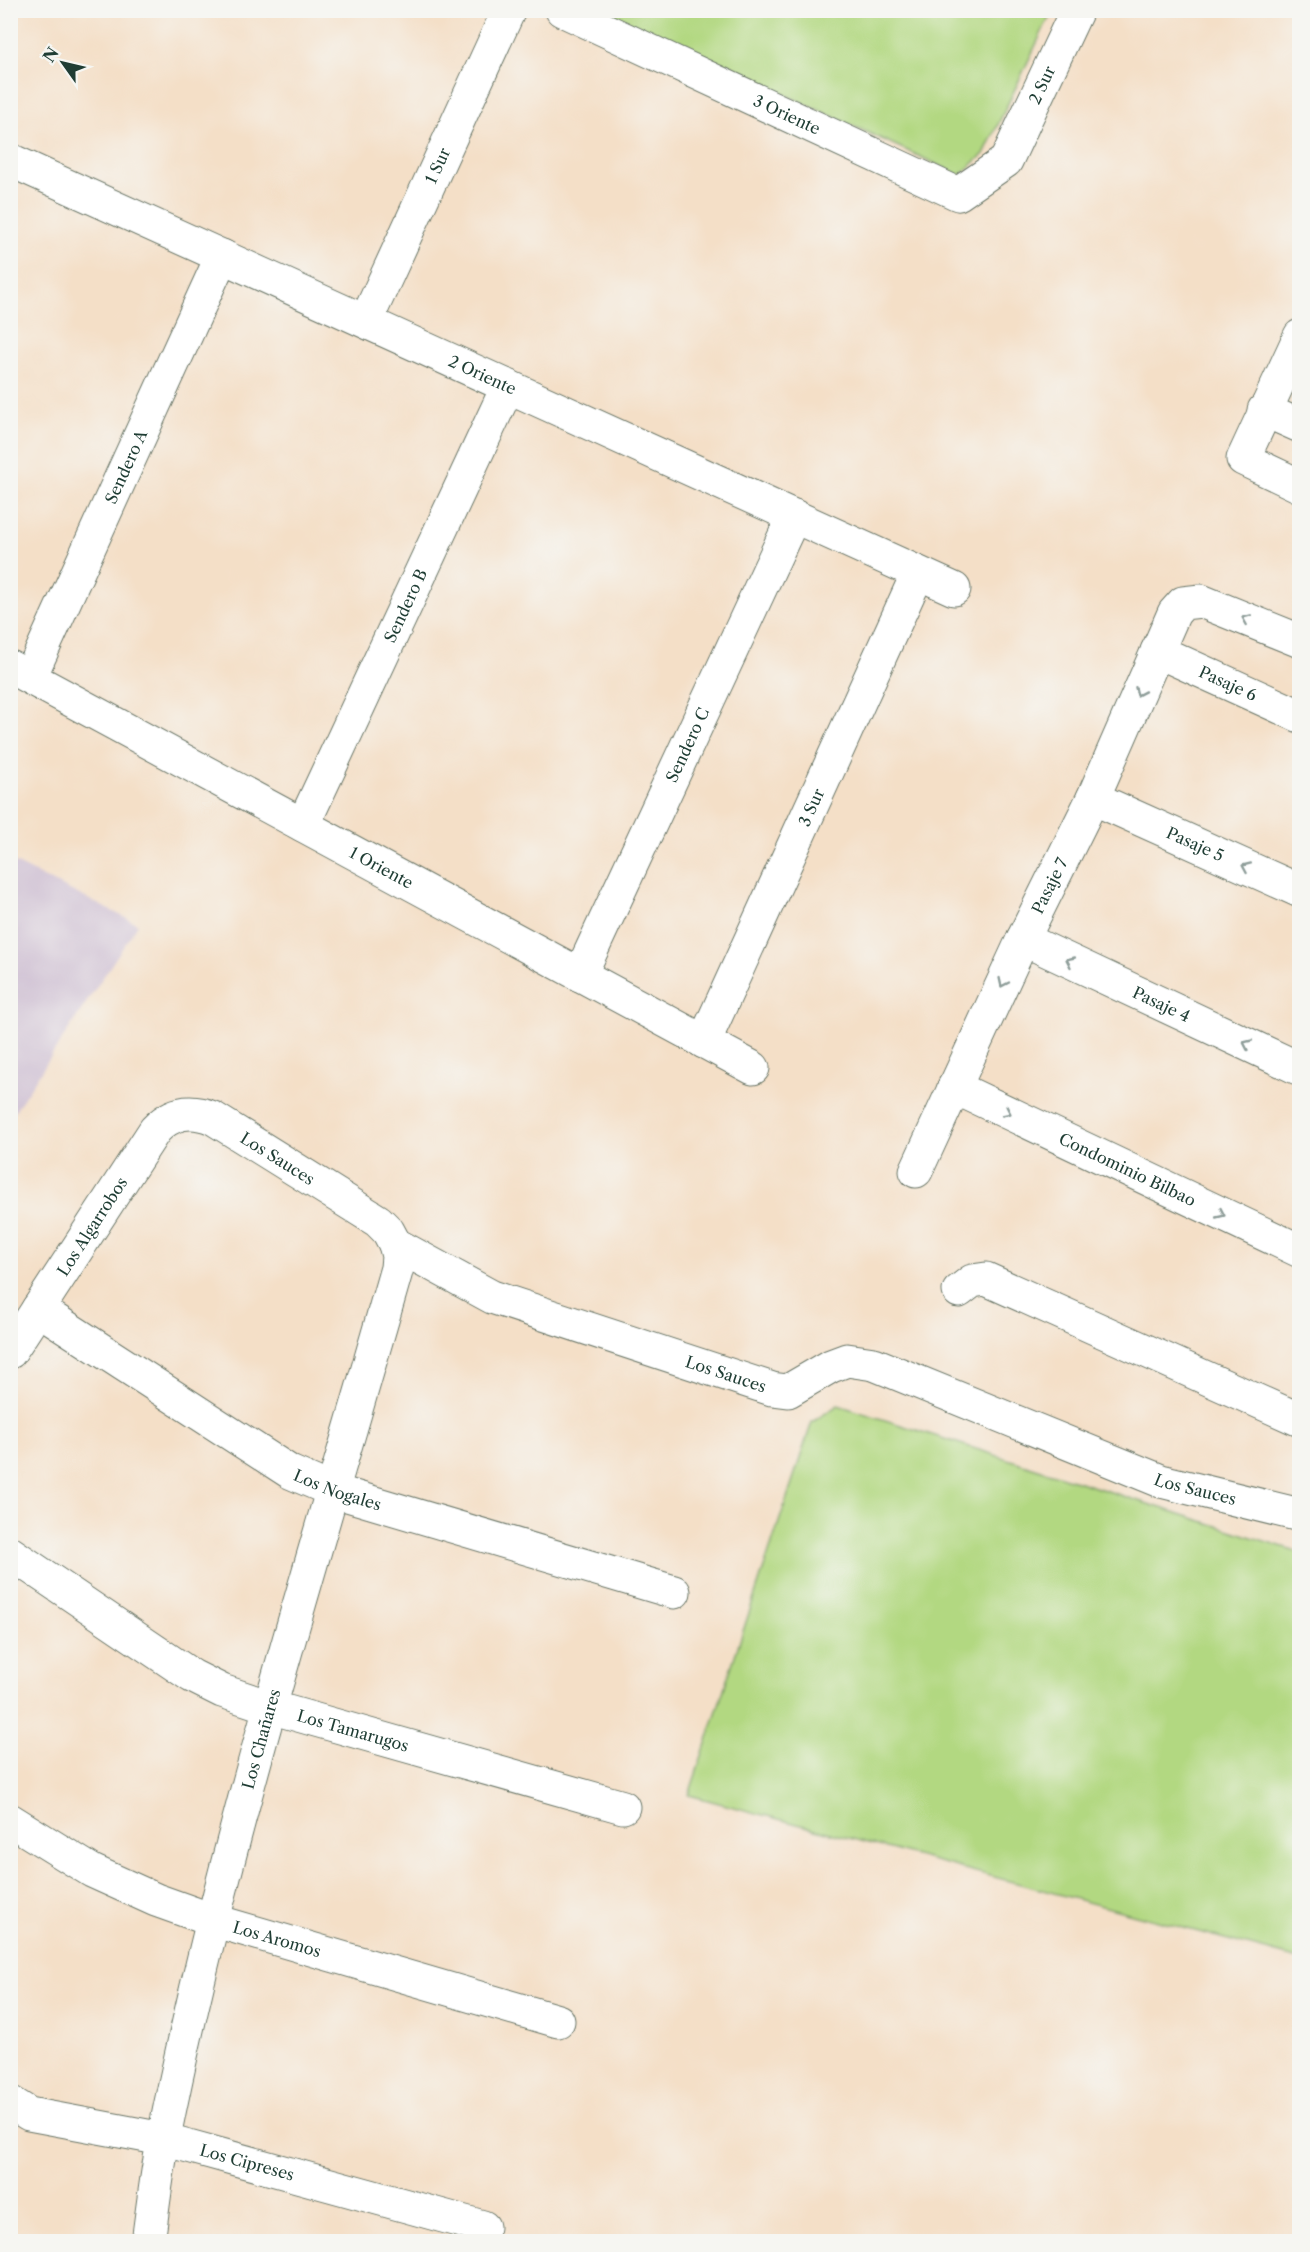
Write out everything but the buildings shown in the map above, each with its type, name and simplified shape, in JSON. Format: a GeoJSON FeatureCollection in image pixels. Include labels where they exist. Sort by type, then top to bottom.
{"type":"FeatureCollection","features":[{"type":"Feature","properties":{"kind":"street","name":"1 Sur"},"geometry":{"type":"LineString","coordinates":[[366,321],[509,10]]}},
{"type":"Feature","properties":{"kind":"street","name":"3 Oriente"},"geometry":{"type":"LineString","coordinates":[[562,10],[958,194],[1006,160]]}},
{"type":"Feature","properties":{"kind":"street","name":"2 Sur"},"geometry":{"type":"LineString","coordinates":[[1006,160],[1077,10]]}},
{"type":"Feature","properties":{"kind":"street","name":"2 Oriente"},"geometry":{"type":"LineString","coordinates":[[10,160],[954,589]]}},
{"type":"Feature","properties":{"kind":"street","name":"Sendero A"},"geometry":{"type":"LineString","coordinates":[[20,672],[222,256]]}},
{"type":"Feature","properties":{"kind":"street"},"geometry":{"type":"LineString","coordinates":[[1299,336],[1243,459],[1299,486]]}},
{"type":"Feature","properties":{"kind":"street","name":"Sendero B"},"geometry":{"type":"LineString","coordinates":[[303,825],[508,386]]}},
{"type":"Feature","properties":{"kind":"street"},"geometry":{"type":"LineString","coordinates":[[1264,410],[1299,426]]}},
{"type":"Feature","properties":{"kind":"street","name":"Sendero C"},"geometry":{"type":"LineString","coordinates":[[580,975],[794,516]]}},
{"type":"Feature","properties":{"kind":"street","name":"3 Sur"},"geometry":{"type":"LineString","coordinates":[[704,1042],[918,573]]}},
{"type":"Feature","properties":{"kind":"street","name":"Pasaje 7"},"geometry":{"type":"LineString","coordinates":[[916,1171],[1023,939],[1093,798],[1174,614],[1183,603],[1201,601],[1299,641]]}},
{"type":"Feature","properties":{"kind":"street","name":"Pasaje 6"},"geometry":{"type":"LineString","coordinates":[[1157,651],[1299,716]]}},
{"type":"Feature","properties":{"kind":"street","name":"1 Oriente"},"geometry":{"type":"LineString","coordinates":[[20,672],[753,1068]]}},
{"type":"Feature","properties":{"kind":"street","name":"Pasaje 5"},"geometry":{"type":"LineString","coordinates":[[1093,798],[1299,891]]}},
{"type":"Feature","properties":{"kind":"street","name":"Pasaje 4"},"geometry":{"type":"LineString","coordinates":[[1023,939],[1299,1069]]}},
{"type":"Feature","properties":{"kind":"street","name":"Condominio Bilbao"},"geometry":{"type":"LineString","coordinates":[[954,1087],[1299,1251]]}},
{"type":"Feature","properties":{"kind":"street","name":"Los Sauces"},"geometry":{"type":"LineString","coordinates":[[183,1113],[193,1112],[213,1118],[378,1221],[388,1231],[395,1244],[492,1297],[772,1389],[788,1391],[831,1366],[847,1360],[874,1364],[1161,1481],[1299,1515]]}},
{"type":"Feature","properties":{"kind":"street","name":"Los Algarrobos"},"geometry":{"type":"LineString","coordinates":[[10,1352],[155,1130],[163,1122],[183,1113]]}},
{"type":"Feature","properties":{"kind":"street","name":"Los Chañares"},"geometry":{"type":"LineString","coordinates":[[148,2241],[163,2139],[212,1920],[270,1707],[398,1268],[395,1244]]}},
{"type":"Feature","properties":{"kind":"street"},"geometry":{"type":"LineString","coordinates":[[959,1291],[972,1281],[986,1280],[1299,1420]]}},
{"type":"Feature","properties":{"kind":"street","name":"Los Nogales"},"geometry":{"type":"LineString","coordinates":[[38,1309],[290,1472],[334,1491],[674,1592]]}},
{"type":"Feature","properties":{"kind":"street","name":"Los Tamarugos"},"geometry":{"type":"LineString","coordinates":[[10,1553],[192,1676],[222,1690],[270,1707],[623,1807]]}},
{"type":"Feature","properties":{"kind":"street","name":"Los Aromos"},"geometry":{"type":"LineString","coordinates":[[10,1820],[92,1871],[156,1900],[212,1920],[558,2021]]}},
{"type":"Feature","properties":{"kind":"street","name":"Los Cipreses"},"geometry":{"type":"LineString","coordinates":[[10,2102],[29,2114],[163,2139],[483,2227]]}},
{"type":"Feature","properties":{"kind":"shaded area"},"geometry":{"type":"Polygon","coordinates":[[[11,861],[138,924],[11,1117],[11,861]]]}},
{"type":"Feature","properties":{"kind":"green space"},"geometry":{"type":"Polygon","coordinates":[[[603,11],[1052,11],[984,154],[960,175],[603,11]]]}},
{"type":"Feature","properties":{"kind":"green space"},"geometry":{"type":"Polygon","coordinates":[[[838,1405],[1299,1552],[1299,1959],[689,1795],[812,1422],[838,1405]]]}}]}
